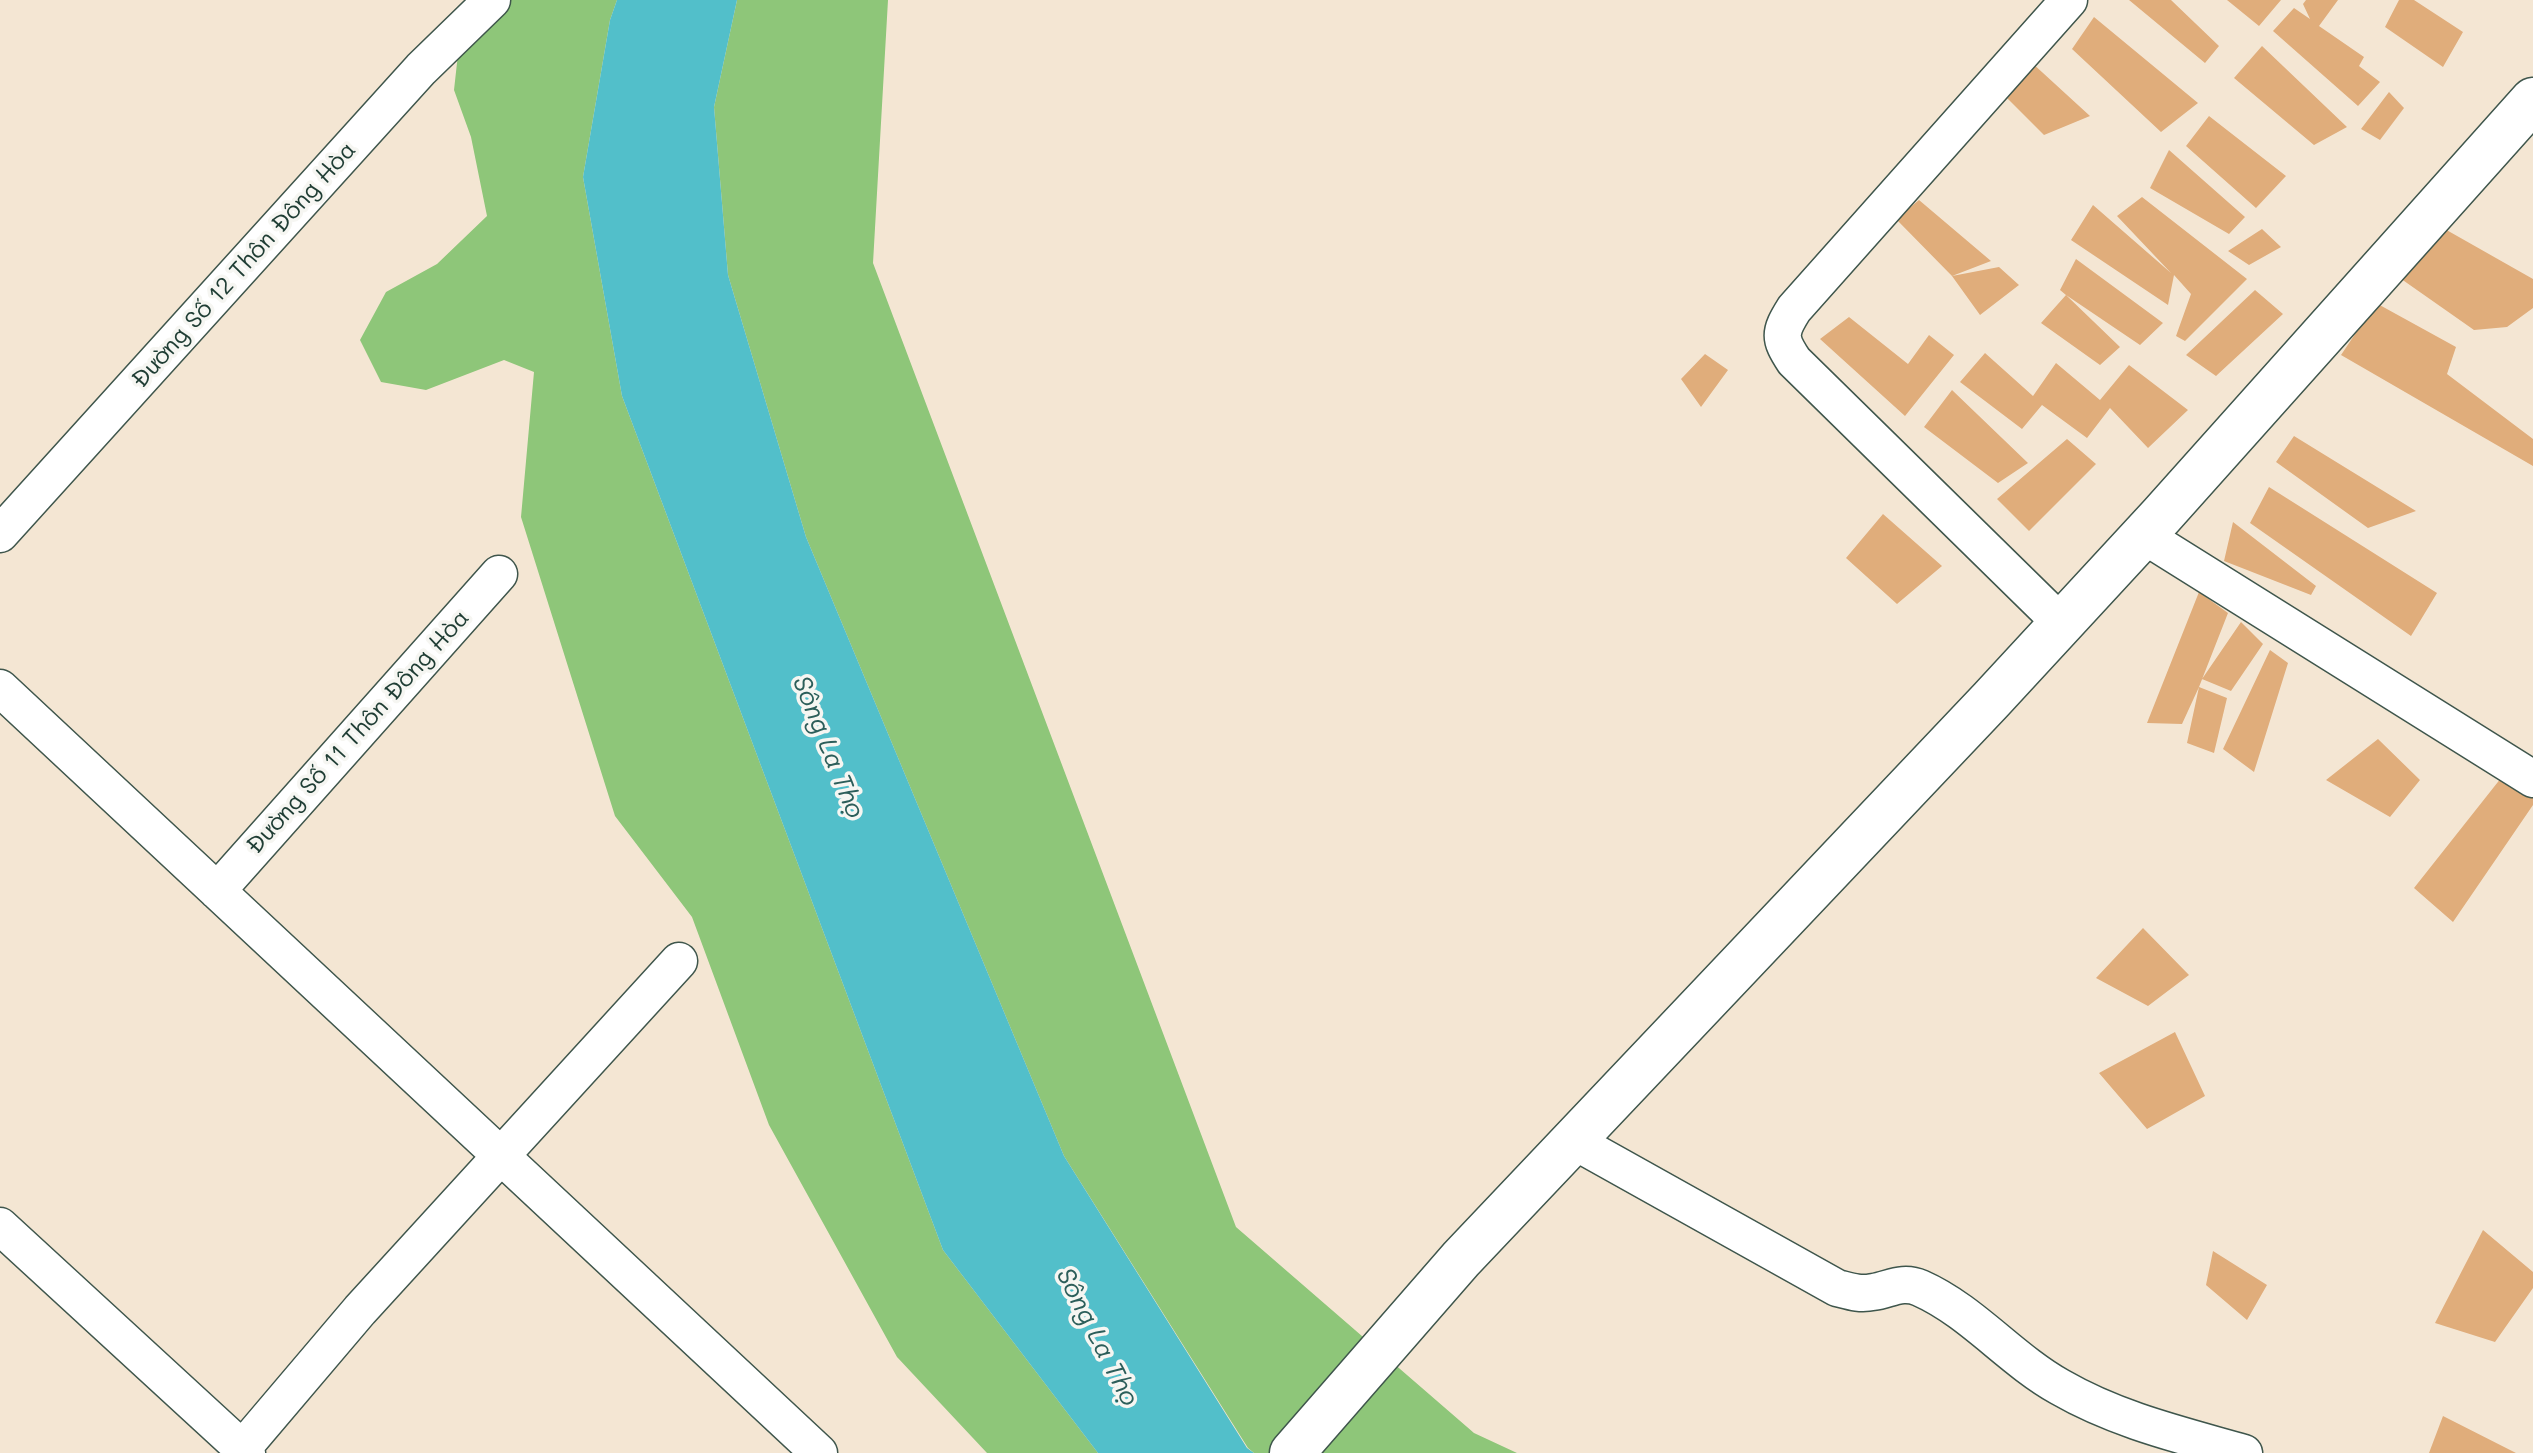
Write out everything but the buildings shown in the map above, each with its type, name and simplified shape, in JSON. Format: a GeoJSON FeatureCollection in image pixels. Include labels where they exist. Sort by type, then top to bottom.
{"type":"FeatureCollection","features":[{"type":"Feature","properties":{"kind":"street","name":"Đường Số 12 Thôn Đông Hòa"},"geometry":{"type":"LineString","coordinates":[[0,534],[421,69],[492,0]]}},
{"type":"Feature","properties":{"kind":"street"},"geometry":{"type":"LineString","coordinates":[[2061,623],[1794,361],[1783,344],[1782,328],[1794,309],[2069,0]]}},
{"type":"Feature","properties":{"kind":"street"},"geometry":{"type":"LineString","coordinates":[[1300,1444],[1461,1259],[2143,535],[2533,100]]}},
{"type":"Feature","properties":{"kind":"street"},"geometry":{"type":"LineString","coordinates":[[2143,535],[2533,779]]}},
{"type":"Feature","properties":{"kind":"street","name":"Đường Số 11 Thôn Đông Hòa"},"geometry":{"type":"LineString","coordinates":[[217,891],[499,574]]}},
{"type":"Feature","properties":{"kind":"street"},"geometry":{"type":"LineString","coordinates":[[0,688],[819,1453]]}},
{"type":"Feature","properties":{"kind":"street"},"geometry":{"type":"LineString","coordinates":[[0,1226],[244,1451],[360,1310],[679,961]]}},
{"type":"Feature","properties":{"kind":"street"},"geometry":{"type":"LineString","coordinates":[[1572,1140],[1837,1288],[1857,1294],[1876,1292],[1894,1284],[1916,1286],[1946,1301],[2059,1387],[2125,1418],[2244,1453]]}},
{"type":"Feature","properties":{"kind":"green space"},"geometry":{"type":"Polygon","coordinates":[[[464,0],[617,0],[610,20],[583,177],[622,396],[943,1250],[1098,1453],[987,1453],[897,1357],[769,1125],[692,917],[615,816],[521,517],[534,372],[504,360],[426,390],[381,382],[360,340],[386,292],[437,264],[487,216],[471,137],[454,90],[464,0]]]}},
{"type":"Feature","properties":{"kind":"green space"},"geometry":{"type":"Polygon","coordinates":[[[737,0],[888,0],[873,263],[1236,1227],[1474,1433],[1517,1453],[1254,1453],[1064,1156],[806,537],[728,275],[714,107],[737,0]]]}},
{"type":"Feature","properties":{"kind":"water","name":"Sông La Thọ"},"geometry":{"type":"Polygon","coordinates":[[[617,0],[737,0],[714,107],[728,275],[806,537],[1064,1156],[1247,1448],[1254,1453],[1098,1453],[943,1250],[622,396],[583,177],[610,20],[617,0]]]}}]}
